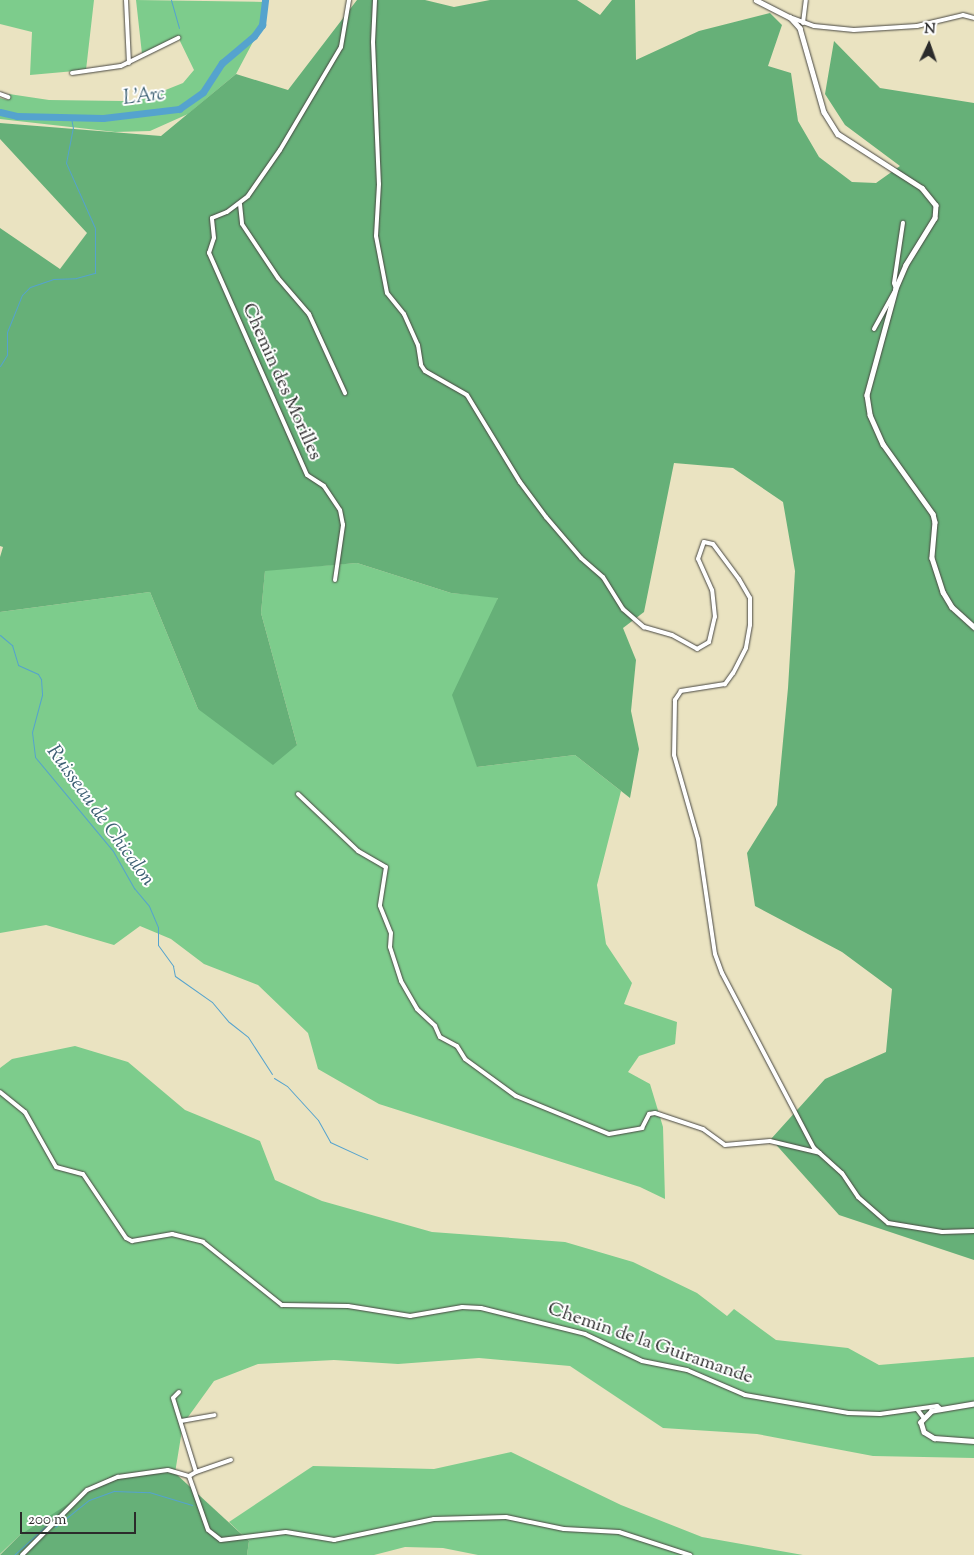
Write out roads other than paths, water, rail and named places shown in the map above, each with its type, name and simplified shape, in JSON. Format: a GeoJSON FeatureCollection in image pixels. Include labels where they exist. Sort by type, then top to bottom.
{"type":"FeatureCollection","features":[{"type":"Feature","properties":{"kind":"street"},"geometry":{"type":"LineString","coordinates":[[126,0],[129,63]]}},
{"type":"Feature","properties":{"kind":"street"},"geometry":{"type":"LineString","coordinates":[[345,393],[309,314],[278,278],[242,224],[240,204],[280,150],[341,46],[348,0]]}},
{"type":"Feature","properties":{"kind":"street"},"geometry":{"type":"LineString","coordinates":[[375,0],[373,42],[378,184],[376,236],[387,293],[404,314],[418,345],[418,355],[425,371],[467,395],[520,482],[546,517],[581,558],[603,578],[624,609],[644,628],[672,635],[697,650],[710,642],[715,617],[712,590],[698,559],[704,542],[713,544],[750,598],[746,648],[725,684],[681,691],[675,700],[674,754],[698,839],[710,933],[719,967],[785,1096],[820,1153],[842,1173],[858,1197],[888,1222],[942,1232],[974,1231]]}},
{"type":"Feature","properties":{"kind":"street"},"geometry":{"type":"LineString","coordinates":[[756,0],[803,23],[834,29],[869,30],[917,26],[963,14],[974,18]]}},
{"type":"Feature","properties":{"kind":"street"},"geometry":{"type":"LineString","coordinates":[[803,23],[806,0]]}},
{"type":"Feature","properties":{"kind":"street"},"geometry":{"type":"LineString","coordinates":[[790,17],[806,41],[824,112],[832,127],[854,147],[922,188],[936,205],[935,218],[906,265],[896,289],[874,330]]}},
{"type":"Feature","properties":{"kind":"street"},"geometry":{"type":"LineString","coordinates":[[72,73],[129,63],[178,38]]}},
{"type":"Feature","properties":{"kind":"street"},"geometry":{"type":"LineString","coordinates":[[0,94],[8,97]]}},
{"type":"Feature","properties":{"kind":"street","name":"Chemin des Morilles"},"geometry":{"type":"LineString","coordinates":[[240,204],[215,217],[209,253],[237,314],[240,329],[262,368],[307,475],[331,494],[343,519],[336,580]]}},
{"type":"Feature","properties":{"kind":"street"},"geometry":{"type":"LineString","coordinates":[[903,223],[894,283],[896,289],[868,385],[868,405],[886,448],[933,514],[935,522],[932,558],[943,592],[952,607],[974,627]]}},
{"type":"Feature","properties":{"kind":"street"},"geometry":{"type":"LineString","coordinates":[[298,794],[358,851],[386,867],[380,906],[391,932],[390,947],[402,981],[417,1009],[432,1022],[440,1037],[457,1046],[465,1059],[516,1096],[609,1134],[642,1128],[649,1114],[655,1113],[703,1129],[725,1145],[770,1141],[820,1153]]}},
{"type":"Feature","properties":{"kind":"street","name":"Chemin de la Guiramande"},"geometry":{"type":"LineString","coordinates":[[0,1092],[26,1112],[56,1167],[84,1174],[126,1238],[132,1241],[172,1234],[204,1242],[282,1304],[348,1306],[410,1316],[462,1307],[481,1308],[585,1334],[642,1361],[687,1370],[745,1395],[848,1413],[880,1414],[937,1406],[942,1409]]}},
{"type":"Feature","properties":{"kind":"street"},"geometry":{"type":"LineString","coordinates":[[179,1392],[173,1398],[196,1472]]}},
{"type":"Feature","properties":{"kind":"street"},"geometry":{"type":"LineString","coordinates":[[923,1417],[942,1409],[974,1404]]}},
{"type":"Feature","properties":{"kind":"street"},"geometry":{"type":"LineString","coordinates":[[917,1408],[923,1417],[921,1427],[928,1435],[974,1441]]}},
{"type":"Feature","properties":{"kind":"street"},"geometry":{"type":"LineString","coordinates":[[181,1421],[214,1415]]}},
{"type":"Feature","properties":{"kind":"street"},"geometry":{"type":"LineString","coordinates":[[22,1555],[76,1498],[98,1484],[118,1477],[168,1470],[188,1476],[231,1460]]}},
{"type":"Feature","properties":{"kind":"street"},"geometry":{"type":"LineString","coordinates":[[188,1476],[208,1530],[221,1540],[286,1532],[334,1540],[434,1519],[506,1517],[564,1528],[619,1532],[690,1555]]}},
{"type":"Feature","properties":{"kind":"waterway"},"geometry":{"type":"LineString","coordinates":[[171,0],[179,28]]}},
{"type":"Feature","properties":{"kind":"waterway","name":"L'Arc"},"geometry":{"type":"LineString","coordinates":[[0,112],[17,116],[103,118],[179,109],[203,92],[222,63],[254,36],[262,25],[265,0]]}},
{"type":"Feature","properties":{"kind":"waterway","name":"Ruisseau de Chicalon"},"geometry":{"type":"LineString","coordinates":[[0,366],[7,355],[7,332],[22,295],[30,287],[53,279],[76,278],[95,273],[95,228],[66,163],[73,128],[71,118]]}},
{"type":"Feature","properties":{"kind":"waterway","name":"Ruisseau de Chicalon"},"geometry":{"type":"LineString","coordinates":[[0,635],[12,645],[18,665],[38,674],[41,679],[42,695],[32,732],[35,757],[113,851],[134,888],[149,906],[158,927],[158,945],[173,966],[175,976],[212,1002],[229,1022],[248,1037],[272,1074]]}},
{"type":"Feature","properties":{"kind":"waterway","name":"Ruisseau de Chicalon"},"geometry":{"type":"LineString","coordinates":[[274,1078],[287,1086],[318,1120],[330,1142],[367,1159]]}},
{"type":"Feature","properties":{"kind":"waterway"},"geometry":{"type":"LineString","coordinates":[[55,1527],[89,1500],[114,1491],[149,1492],[192,1505]]}},
{"type":"Feature","properties":{"kind":"waterway"},"geometry":{"type":"LineString","coordinates":[[14,1555],[46,1526]]}}]}
